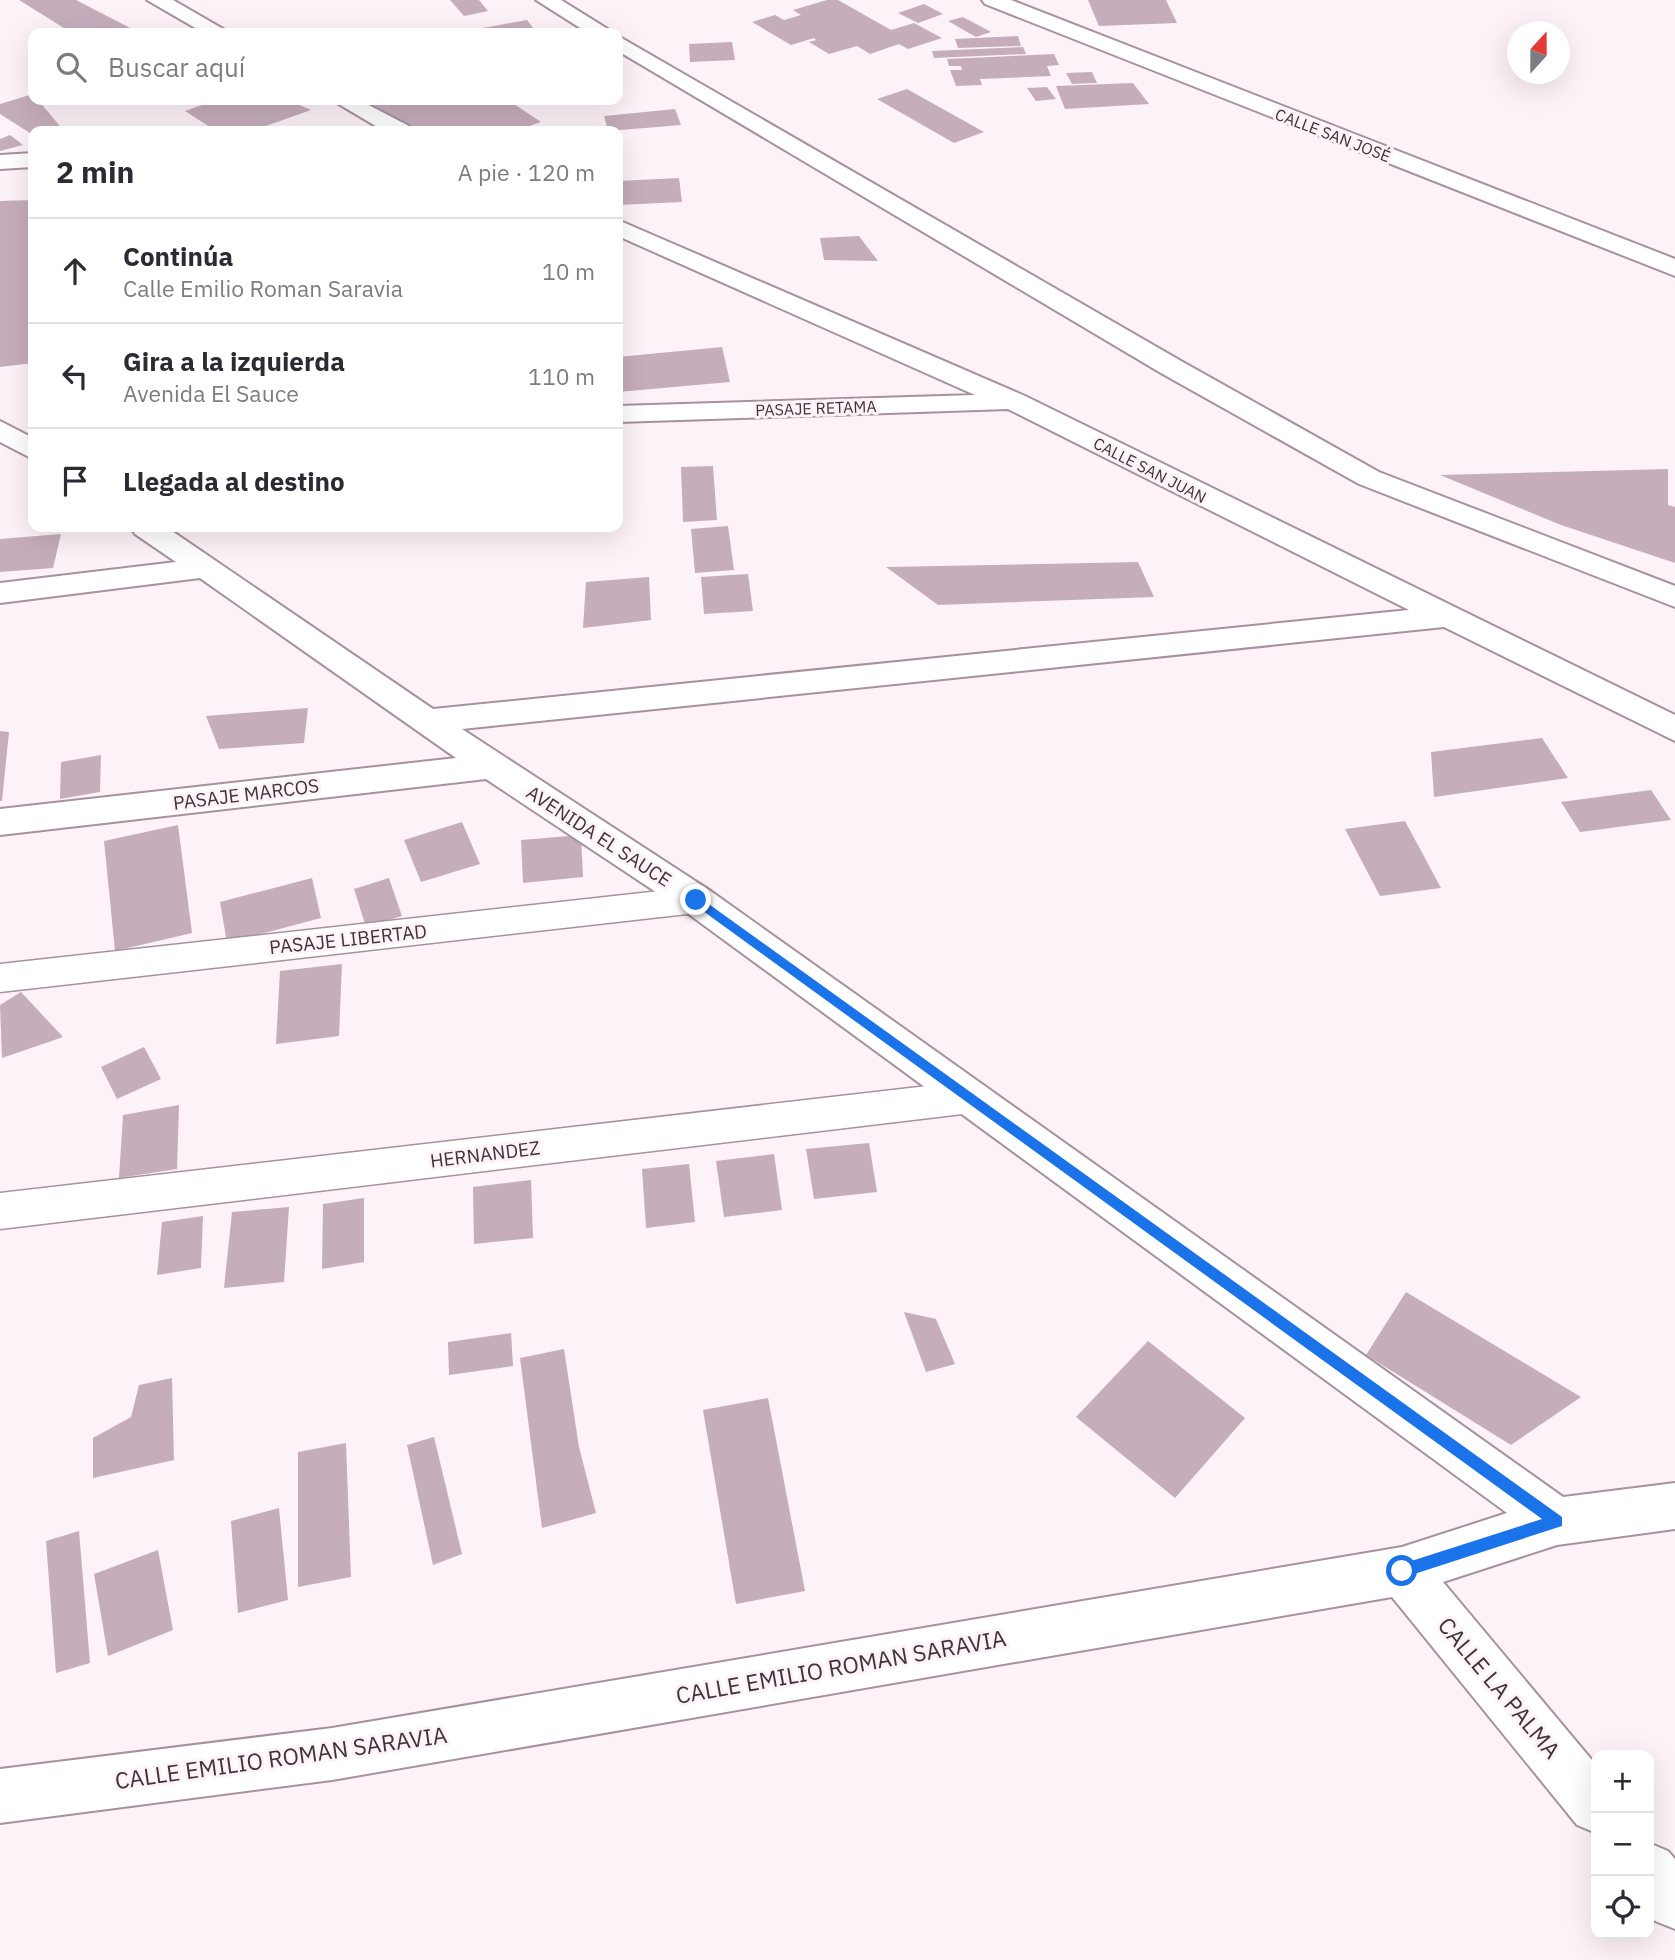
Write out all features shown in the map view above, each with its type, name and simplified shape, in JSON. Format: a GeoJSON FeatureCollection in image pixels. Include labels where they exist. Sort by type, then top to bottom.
{"type":"FeatureCollection","features":[{"type":"Feature","properties":{"kind":"street"},"geometry":{"type":"LineString","coordinates":[[157,0],[210,28]]}},
{"type":"Feature","properties":{"kind":"street"},"geometry":{"type":"LineString","coordinates":[[546,0],[594,28]]}},
{"type":"Feature","properties":{"kind":"street","name":"CALLE SAN JOSÉ"},"geometry":{"type":"LineString","coordinates":[[992,0],[1675,268]]}},
{"type":"Feature","properties":{"kind":"street"},"geometry":{"type":"LineString","coordinates":[[623,45],[1171,367],[1369,478],[1675,597]]}},
{"type":"Feature","properties":{"kind":"street"},"geometry":{"type":"LineString","coordinates":[[352,105],[392,126]]}},
{"type":"Feature","properties":{"kind":"street"},"geometry":{"type":"LineString","coordinates":[[0,162],[28,160]]}},
{"type":"Feature","properties":{"kind":"street","name":"CALLE SAN JUAN"},"geometry":{"type":"LineString","coordinates":[[623,230],[1015,402],[1675,729]]}},
{"type":"Feature","properties":{"kind":"street","name":"PASAJE RETAMA"},"geometry":{"type":"LineString","coordinates":[[623,414],[1015,402]]}},
{"type":"Feature","properties":{"kind":"street"},"geometry":{"type":"LineString","coordinates":[[0,430],[28,447]]}},
{"type":"Feature","properties":{"kind":"street","name":"AVENIDA EL SAUCE"},"geometry":{"type":"LineString","coordinates":[[153,532],[492,766],[696,900],[1557,1521]]}},
{"type":"Feature","properties":{"kind":"street"},"geometry":{"type":"LineString","coordinates":[[0,593],[206,568]]}},
{"type":"Feature","properties":{"kind":"street"},"geometry":{"type":"LineString","coordinates":[[427,721],[1445,617]]}},
{"type":"Feature","properties":{"kind":"street","name":"PASAJE MARCOS"},"geometry":{"type":"LineString","coordinates":[[0,822],[492,766]]}},
{"type":"Feature","properties":{"kind":"street","name":"CALLE EMILIO ROMAN SARAVIA"},"geometry":{"type":"LineString","coordinates":[[0,1796],[332,1754],[1402,1571],[1557,1521],[1675,1506]]}},
{"type":"Feature","properties":{"kind":"street","name":"CALLE LA PALMA"},"geometry":{"type":"LineString","coordinates":[[1402,1571],[1591,1800]]}},
{"type":"Feature","properties":{"kind":"street"},"geometry":{"type":"LineString","coordinates":[[1654,1876],[1675,1901]]}},
{"type":"Feature","properties":{"kind":"lane","name":"PASAJE LIBERTAD"},"geometry":{"type":"LineString","coordinates":[[0,978],[696,900]]}},
{"type":"Feature","properties":{"kind":"lane","name":"HERNANDEZ"},"geometry":{"type":"LineString","coordinates":[[0,1211],[971,1097]]}},
{"type":"Feature","properties":{"kind":"building"},"geometry":{"type":"Polygon","coordinates":[[[19,0],[76,0],[130,28],[64,28],[19,0]]]}},
{"type":"Feature","properties":{"kind":"building"},"geometry":{"type":"Polygon","coordinates":[[[450,0],[479,0],[488,11],[464,16],[450,0]]]}},
{"type":"Feature","properties":{"kind":"building"},"geometry":{"type":"Polygon","coordinates":[[[827,0],[838,0],[891,30],[914,23],[942,38],[908,49],[899,44],[870,54],[857,46],[829,54],[809,42],[816,40],[814,38],[791,45],[752,22],[775,15],[784,20],[801,15],[793,10],[827,0]]]}},
{"type":"Feature","properties":{"kind":"building"},"geometry":{"type":"Polygon","coordinates":[[[1088,0],[1166,0],[1177,23],[1099,26],[1088,0]]]}},
{"type":"Feature","properties":{"kind":"building"},"geometry":{"type":"Polygon","coordinates":[[[924,4],[943,14],[918,23],[898,13],[924,4]]]}},
{"type":"Feature","properties":{"kind":"building"},"geometry":{"type":"Polygon","coordinates":[[[963,17],[991,32],[976,37],[948,21],[963,17]]]}},
{"type":"Feature","properties":{"kind":"building"},"geometry":{"type":"Polygon","coordinates":[[[527,20],[533,28],[483,28],[527,20]]]}},
{"type":"Feature","properties":{"kind":"building"},"geometry":{"type":"Polygon","coordinates":[[[1018,36],[1021,46],[958,48],[955,39],[1018,36]]]}},
{"type":"Feature","properties":{"kind":"building"},"geometry":{"type":"Polygon","coordinates":[[[732,42],[735,60],[690,62],[689,44],[732,42]]]}},
{"type":"Feature","properties":{"kind":"building"},"geometry":{"type":"Polygon","coordinates":[[[1023,47],[1026,54],[934,58],[932,51],[1023,47]]]}},
{"type":"Feature","properties":{"kind":"building"},"geometry":{"type":"Polygon","coordinates":[[[1054,54],[1059,65],[1047,66],[1051,76],[980,79],[982,85],[956,86],[950,70],[962,70],[961,66],[949,66],[947,59],[1054,54]]]}},
{"type":"Feature","properties":{"kind":"building"},"geometry":{"type":"Polygon","coordinates":[[[1092,72],[1097,83],[1072,84],[1066,73],[1092,72]]]}},
{"type":"Feature","properties":{"kind":"building"},"geometry":{"type":"Polygon","coordinates":[[[1133,83],[1149,104],[1065,109],[1056,86],[1133,83]]]}},
{"type":"Feature","properties":{"kind":"building"},"geometry":{"type":"Polygon","coordinates":[[[1047,87],[1056,99],[1036,101],[1027,88],[1047,87]]]}},
{"type":"Feature","properties":{"kind":"building"},"geometry":{"type":"Polygon","coordinates":[[[907,89],[984,132],[954,143],[877,99],[907,89]]]}},
{"type":"Feature","properties":{"kind":"building"},"geometry":{"type":"Polygon","coordinates":[[[28,96],[28,105],[42,105],[60,126],[28,126],[28,132],[0,114],[0,104],[28,96]]]}},
{"type":"Feature","properties":{"kind":"building"},"geometry":{"type":"Polygon","coordinates":[[[202,105],[300,105],[311,110],[266,126],[208,126],[185,111],[202,105]]]}},
{"type":"Feature","properties":{"kind":"building"},"geometry":{"type":"Polygon","coordinates":[[[374,105],[516,105],[541,122],[529,126],[407,126],[366,108],[374,105]]]}},
{"type":"Feature","properties":{"kind":"building"},"geometry":{"type":"Polygon","coordinates":[[[675,109],[681,125],[623,130],[623,126],[607,126],[604,116],[675,109]]]}},
{"type":"Feature","properties":{"kind":"building"},"geometry":{"type":"Polygon","coordinates":[[[10,135],[23,145],[0,151],[0,139],[10,135]]]}},
{"type":"Feature","properties":{"kind":"building"},"geometry":{"type":"Polygon","coordinates":[[[679,178],[682,202],[623,205],[623,181],[679,178]]]}},
{"type":"Feature","properties":{"kind":"building"},"geometry":{"type":"Polygon","coordinates":[[[28,200],[28,364],[0,367],[0,201],[28,200]]]}},
{"type":"Feature","properties":{"kind":"building"},"geometry":{"type":"Polygon","coordinates":[[[859,236],[878,261],[824,260],[820,238],[859,236]]]}},
{"type":"Feature","properties":{"kind":"building"},"geometry":{"type":"Polygon","coordinates":[[[722,347],[730,382],[623,392],[623,357],[722,347]]]}},
{"type":"Feature","properties":{"kind":"building"},"geometry":{"type":"Polygon","coordinates":[[[713,466],[717,520],[683,522],[681,467],[713,466]]]}},
{"type":"Feature","properties":{"kind":"building"},"geometry":{"type":"Polygon","coordinates":[[[1668,469],[1668,505],[1675,507],[1675,563],[1561,525],[1440,475],[1668,469]]]}},
{"type":"Feature","properties":{"kind":"building"},"geometry":{"type":"Polygon","coordinates":[[[728,526],[734,570],[695,573],[691,529],[728,526]]]}},
{"type":"Feature","properties":{"kind":"building"},"geometry":{"type":"Polygon","coordinates":[[[61,534],[53,568],[0,572],[0,539],[61,534]]]}},
{"type":"Feature","properties":{"kind":"building"},"geometry":{"type":"Polygon","coordinates":[[[1138,562],[1154,597],[938,605],[886,567],[1138,562]]]}},
{"type":"Feature","properties":{"kind":"building"},"geometry":{"type":"Polygon","coordinates":[[[748,574],[753,611],[704,614],[701,577],[748,574]]]}},
{"type":"Feature","properties":{"kind":"building"},"geometry":{"type":"Polygon","coordinates":[[[649,577],[651,620],[583,628],[586,582],[649,577]]]}},
{"type":"Feature","properties":{"kind":"building"},"geometry":{"type":"Polygon","coordinates":[[[308,708],[304,743],[219,749],[206,716],[308,708]]]}},
{"type":"Feature","properties":{"kind":"building"},"geometry":{"type":"Polygon","coordinates":[[[0,731],[9,732],[2,801],[0,801],[0,731]]]}},
{"type":"Feature","properties":{"kind":"building"},"geometry":{"type":"Polygon","coordinates":[[[1542,738],[1568,778],[1434,797],[1431,752],[1542,738]]]}},
{"type":"Feature","properties":{"kind":"building"},"geometry":{"type":"Polygon","coordinates":[[[101,755],[100,792],[60,799],[61,762],[101,755]]]}},
{"type":"Feature","properties":{"kind":"building"},"geometry":{"type":"Polygon","coordinates":[[[1651,790],[1671,820],[1580,832],[1561,802],[1651,790]]]}},
{"type":"Feature","properties":{"kind":"building"},"geometry":{"type":"Polygon","coordinates":[[[1405,821],[1441,888],[1380,896],[1345,829],[1405,821]]]}},
{"type":"Feature","properties":{"kind":"building"},"geometry":{"type":"Polygon","coordinates":[[[462,822],[480,864],[421,882],[404,840],[462,822]]]}},
{"type":"Feature","properties":{"kind":"building"},"geometry":{"type":"Polygon","coordinates":[[[178,825],[192,933],[115,951],[104,841],[178,825]]]}},
{"type":"Feature","properties":{"kind":"building"},"geometry":{"type":"Polygon","coordinates":[[[581,835],[583,877],[523,883],[521,840],[581,835]]]}},
{"type":"Feature","properties":{"kind":"building"},"geometry":{"type":"Polygon","coordinates":[[[312,878],[321,918],[227,943],[220,902],[312,878]]]}},
{"type":"Feature","properties":{"kind":"building"},"geometry":{"type":"Polygon","coordinates":[[[389,878],[402,916],[366,927],[354,889],[389,878]]]}},
{"type":"Feature","properties":{"kind":"building"},"geometry":{"type":"Polygon","coordinates":[[[342,964],[339,1036],[276,1044],[280,971],[342,964]]]}},
{"type":"Feature","properties":{"kind":"building"},"geometry":{"type":"Polygon","coordinates":[[[21,992],[63,1037],[2,1058],[0,1005],[21,992]]]}},
{"type":"Feature","properties":{"kind":"building"},"geometry":{"type":"Polygon","coordinates":[[[144,1047],[161,1079],[117,1099],[101,1067],[144,1047]]]}},
{"type":"Feature","properties":{"kind":"building"},"geometry":{"type":"Polygon","coordinates":[[[179,1105],[177,1169],[119,1178],[123,1115],[179,1105]]]}},
{"type":"Feature","properties":{"kind":"building"},"geometry":{"type":"Polygon","coordinates":[[[869,1143],[877,1192],[814,1199],[806,1149],[869,1143]]]}},
{"type":"Feature","properties":{"kind":"building"},"geometry":{"type":"Polygon","coordinates":[[[774,1154],[782,1210],[724,1217],[716,1161],[774,1154]]]}},
{"type":"Feature","properties":{"kind":"building"},"geometry":{"type":"Polygon","coordinates":[[[689,1164],[695,1222],[646,1228],[642,1169],[689,1164]]]}},
{"type":"Feature","properties":{"kind":"building"},"geometry":{"type":"Polygon","coordinates":[[[531,1180],[533,1238],[474,1244],[473,1187],[531,1180]]]}},
{"type":"Feature","properties":{"kind":"building"},"geometry":{"type":"Polygon","coordinates":[[[364,1198],[364,1262],[322,1269],[323,1204],[364,1198]]]}},
{"type":"Feature","properties":{"kind":"building"},"geometry":{"type":"Polygon","coordinates":[[[289,1207],[284,1282],[224,1288],[232,1212],[289,1207]]]}},
{"type":"Feature","properties":{"kind":"building"},"geometry":{"type":"Polygon","coordinates":[[[203,1216],[201,1268],[157,1275],[162,1222],[203,1216]]]}},
{"type":"Feature","properties":{"kind":"building"},"geometry":{"type":"Polygon","coordinates":[[[1406,1292],[1581,1397],[1511,1445],[1366,1355],[1406,1292]]]}},
{"type":"Feature","properties":{"kind":"building"},"geometry":{"type":"Polygon","coordinates":[[[904,1312],[936,1319],[955,1364],[926,1372],[904,1312]]]}},
{"type":"Feature","properties":{"kind":"building"},"geometry":{"type":"Polygon","coordinates":[[[511,1333],[513,1366],[449,1375],[448,1342],[511,1333]]]}},
{"type":"Feature","properties":{"kind":"building"},"geometry":{"type":"Polygon","coordinates":[[[1148,1341],[1245,1418],[1175,1498],[1076,1417],[1148,1341]]]}},
{"type":"Feature","properties":{"kind":"building"},"geometry":{"type":"Polygon","coordinates":[[[564,1349],[579,1447],[596,1513],[542,1528],[520,1358],[564,1349]]]}},
{"type":"Feature","properties":{"kind":"building"},"geometry":{"type":"Polygon","coordinates":[[[172,1378],[174,1460],[93,1478],[93,1438],[131,1417],[139,1385],[172,1378]]]}},
{"type":"Feature","properties":{"kind":"building"},"geometry":{"type":"Polygon","coordinates":[[[768,1398],[805,1591],[736,1604],[703,1410],[768,1398]]]}},
{"type":"Feature","properties":{"kind":"building"},"geometry":{"type":"Polygon","coordinates":[[[434,1437],[462,1554],[433,1565],[407,1445],[434,1437]]]}},
{"type":"Feature","properties":{"kind":"building"},"geometry":{"type":"Polygon","coordinates":[[[346,1443],[351,1577],[298,1587],[298,1452],[346,1443]]]}},
{"type":"Feature","properties":{"kind":"building"},"geometry":{"type":"Polygon","coordinates":[[[279,1508],[288,1600],[238,1613],[231,1521],[279,1508]]]}},
{"type":"Feature","properties":{"kind":"building"},"geometry":{"type":"Polygon","coordinates":[[[79,1531],[90,1663],[56,1673],[46,1541],[79,1531]]]}},
{"type":"Feature","properties":{"kind":"building"},"geometry":{"type":"Polygon","coordinates":[[[158,1550],[173,1630],[108,1656],[94,1574],[158,1550]]]}},
{"type":"Feature","properties":{"kind":"route"},"geometry":{"type":"LineString","coordinates":[[696,900],[1557,1521],[1402,1571]]}}]}
